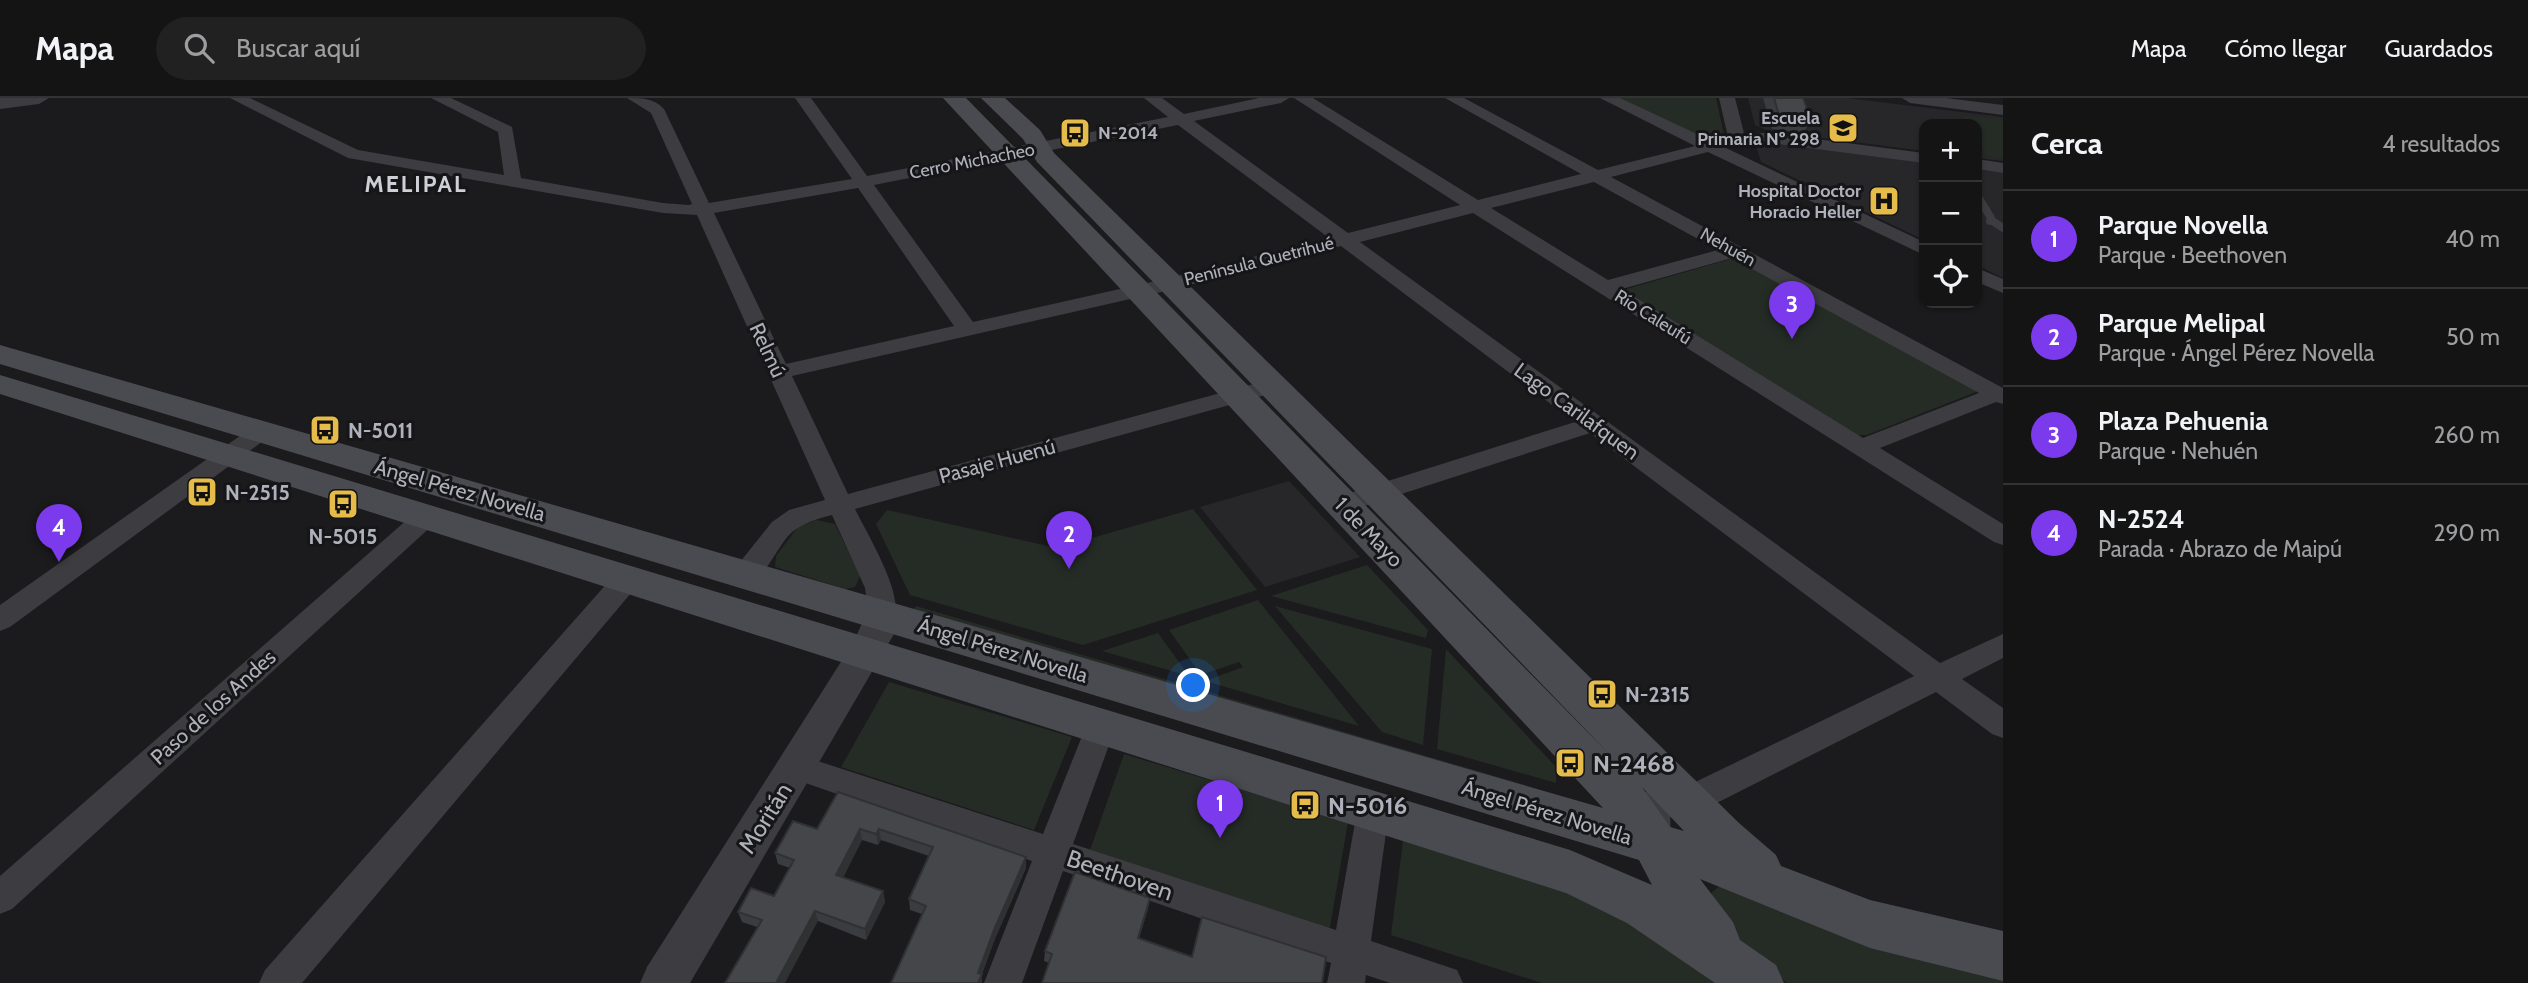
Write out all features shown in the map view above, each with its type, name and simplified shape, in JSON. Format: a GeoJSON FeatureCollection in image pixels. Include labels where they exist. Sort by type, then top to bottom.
{"type":"FeatureCollection","features":[{"type":"Feature","properties":{"kind":"main road","name":"1 de Mayo"},"geometry":{"type":"LineString","coordinates":[[954,98],[1024,152],[1255,391],[1343,504],[1618,792],[1635,813],[1699,922],[1759,983]]}},
{"type":"Feature","properties":{"kind":"main road","name":"1 de Mayo"},"geometry":{"type":"LineString","coordinates":[[992,98],[1032,135],[1024,152]]}},
{"type":"Feature","properties":{"kind":"main road","name":"Ángel Pérez Novella"},"geometry":{"type":"LineString","coordinates":[[0,362],[262,431],[746,574],[875,634],[1101,726],[1570,872],[1610,887],[1664,918],[1759,983]]}},
{"type":"Feature","properties":{"kind":"main road","name":"Ángel Pérez Novella"},"geometry":{"type":"LineString","coordinates":[[0,362],[229,456],[627,579],[875,634],[1654,844],[1713,861],[1870,924],[2003,956]]}},
{"type":"Feature","properties":{"kind":"main road","name":"1 de Mayo"},"geometry":{"type":"LineString","coordinates":[[1255,391],[1379,493],[1686,802],[1736,851],[1784,890]]}},
{"type":"Feature","properties":{"kind":"main road"},"geometry":{"type":"LineString","coordinates":[[1952,943],[2003,962]]}},
{"type":"Feature","properties":{"kind":"street"},"geometry":{"type":"LineString","coordinates":[[0,103],[34,98]]}},
{"type":"Feature","properties":{"kind":"street","name":"Cerro Michacheo"},"geometry":{"type":"LineString","coordinates":[[238,98],[345,151],[663,208],[703,209],[1024,152],[1281,98]]}},
{"type":"Feature","properties":{"kind":"street"},"geometry":{"type":"LineString","coordinates":[[439,98],[506,130],[513,181]]}},
{"type":"Feature","properties":{"kind":"street","name":"Relmú"},"geometry":{"type":"LineString","coordinates":[[635,98],[648,103],[658,112],[879,589],[875,634]]}},
{"type":"Feature","properties":{"kind":"street"},"geometry":{"type":"LineString","coordinates":[[803,98],[967,329]]}},
{"type":"Feature","properties":{"kind":"street","name":"Lago Carilafquen"},"geometry":{"type":"LineString","coordinates":[[1152,98],[2003,724]]}},
{"type":"Feature","properties":{"kind":"street","name":"Río Caleufú"},"geometry":{"type":"LineString","coordinates":[[1302,98],[2003,536]]}},
{"type":"Feature","properties":{"kind":"street","name":"Nehuén"},"geometry":{"type":"LineString","coordinates":[[1453,98],[2000,395]]}},
{"type":"Feature","properties":{"kind":"street"},"geometry":{"type":"LineString","coordinates":[[1608,98],[1919,247]]}},
{"type":"Feature","properties":{"kind":"street"},"geometry":{"type":"LineString","coordinates":[[1727,98],[1737,140]]}},
{"type":"Feature","properties":{"kind":"street"},"geometry":{"type":"LineString","coordinates":[[1910,98],[2003,110]]}},
{"type":"Feature","properties":{"kind":"street","name":"Península Quetrihué"},"geometry":{"type":"LineString","coordinates":[[779,372],[1154,286],[1737,140],[1770,138],[1919,157]]}},
{"type":"Feature","properties":{"kind":"street"},"geometry":{"type":"LineString","coordinates":[[1982,165],[2003,168]]}},
{"type":"Feature","properties":{"kind":"street"},"geometry":{"type":"LineString","coordinates":[[1605,287],[1735,251]]}},
{"type":"Feature","properties":{"kind":"street"},"geometry":{"type":"LineString","coordinates":[[1982,276],[2003,287]]}},
{"type":"Feature","properties":{"kind":"street","name":"Pasaje Huenú"},"geometry":{"type":"LineString","coordinates":[[746,574],[788,521],[798,516],[1255,391]]}},
{"type":"Feature","properties":{"kind":"street"},"geometry":{"type":"LineString","coordinates":[[1861,447],[2000,395]]}},
{"type":"Feature","properties":{"kind":"street"},"geometry":{"type":"LineString","coordinates":[[1343,504],[1594,424]]}},
{"type":"Feature","properties":{"kind":"street"},"geometry":{"type":"LineString","coordinates":[[0,620],[12,599],[229,456],[262,431]]}},
{"type":"Feature","properties":{"kind":"street","name":"Paso de los Andes"},"geometry":{"type":"LineString","coordinates":[[0,898],[426,517]]}},
{"type":"Feature","properties":{"kind":"street"},"geometry":{"type":"LineString","coordinates":[[278,983],[627,579]]}},
{"type":"Feature","properties":{"kind":"street","name":"Moritán"},"geometry":{"type":"LineString","coordinates":[[664,983],[875,634]]}},
{"type":"Feature","properties":{"kind":"street"},"geometry":{"type":"LineString","coordinates":[[1654,844],[1653,809],[1656,801],[1670,797],[1686,802],[2003,645]]}},
{"type":"Feature","properties":{"kind":"street"},"geometry":{"type":"LineString","coordinates":[[1003,983],[1101,726]]}},
{"type":"Feature","properties":{"kind":"street","name":"Beethoven"},"geometry":{"type":"LineString","coordinates":[[796,767],[1053,852],[1348,968],[1444,983]]}},
{"type":"Feature","properties":{"kind":"street"},"geometry":{"type":"LineString","coordinates":[[1348,968],[1373,811]]}},
{"type":"Feature","properties":{"kind":"lane"},"geometry":{"type":"LineString","coordinates":[[1982,205],[1990,221],[2003,228]]}},
{"type":"Feature","properties":{"kind":"shaded area"},"geometry":{"type":"Polygon","coordinates":[[[1618,98],[1716,98],[1724,135],[1703,136],[1688,131],[1618,98]]]}},
{"type":"Feature","properties":{"kind":"shaded area","name":"Escuela Primaria Nº 298"},"geometry":{"type":"Polygon","coordinates":[[[1748,98],[1847,98],[2003,117],[2003,161],[1982,159],[1982,119],[1919,119],[1919,150],[1768,131],[1755,125],[1748,98]]]}},
{"type":"Feature","properties":{"kind":"shaded area"},"geometry":{"type":"Polygon","coordinates":[[[1960,115],[2003,120],[2003,158],[1987,156],[1982,148],[1982,119],[1963,119],[1960,115]]]}},
{"type":"Feature","properties":{"kind":"shaded area","name":"Hospital Doctor Horacio Heller"},"geometry":{"type":"Polygon","coordinates":[[[1754,140],[1919,161],[1919,238],[1761,162],[1754,140]]]}},
{"type":"Feature","properties":{"kind":"shaded area"},"geometry":{"type":"Polygon","coordinates":[[[1982,170],[2003,173],[2003,278],[1982,268],[1982,170]]]}},
{"type":"Feature","properties":{"kind":"shaded area"},"geometry":{"type":"Polygon","coordinates":[[[1734,258],[1976,392],[1867,435],[1854,435],[1623,290],[1734,258]]]}},
{"type":"Feature","properties":{"kind":"shaded area"},"geometry":{"type":"Polygon","coordinates":[[[1289,481],[1360,557],[1265,587],[1200,507],[1289,481]]]}},
{"type":"Feature","properties":{"kind":"shaded area"},"geometry":{"type":"Polygon","coordinates":[[[1193,509],[1257,590],[1083,645],[910,595],[876,524],[887,510],[1057,548],[1193,509]]]}},
{"type":"Feature","properties":{"kind":"shaded area"},"geometry":{"type":"Polygon","coordinates":[[[816,520],[835,524],[860,576],[855,587],[845,589],[775,567],[776,556],[798,527],[816,520]]]}},
{"type":"Feature","properties":{"kind":"shaded area"},"geometry":{"type":"Polygon","coordinates":[[[1367,565],[1428,630],[1426,638],[1271,596],[1367,565]]]}},
{"type":"Feature","properties":{"kind":"shaded area"},"geometry":{"type":"Polygon","coordinates":[[[1258,600],[1359,726],[1205,681],[1243,667],[1239,662],[1201,675],[1169,630],[1258,600]]]}},
{"type":"Feature","properties":{"kind":"shaded area"},"geometry":{"type":"Polygon","coordinates":[[[916,606],[1569,798],[913,610],[916,606]]]}},
{"type":"Feature","properties":{"kind":"shaded area"},"geometry":{"type":"Polygon","coordinates":[[[1275,606],[1432,649],[1423,745],[1382,732],[1275,606]]]}},
{"type":"Feature","properties":{"kind":"shaded area"},"geometry":{"type":"Polygon","coordinates":[[[1158,633],[1189,676],[1102,651],[1158,633]]]}},
{"type":"Feature","properties":{"kind":"shaded area"},"geometry":{"type":"Polygon","coordinates":[[[1446,649],[1556,767],[1556,783],[1437,749],[1446,649]]]}},
{"type":"Feature","properties":{"kind":"shaded area"},"geometry":{"type":"Polygon","coordinates":[[[889,682],[1072,737],[1034,830],[841,767],[889,682]]]}},
{"type":"Feature","properties":{"kind":"shaded area"},"geometry":{"type":"Polygon","coordinates":[[[1124,754],[1348,822],[1329,933],[1089,853],[1124,754]]]}},
{"type":"Feature","properties":{"kind":"shaded area"},"geometry":{"type":"Polygon","coordinates":[[[1403,841],[1568,891],[1621,913],[1720,983],[1542,983],[1391,935],[1403,841]]]}},
{"type":"Feature","properties":{"kind":"shaded area"},"geometry":{"type":"Polygon","coordinates":[[[1722,884],[2003,975],[2003,983],[1787,983],[1747,950],[1711,900],[1712,892],[1722,884]]]}},
{"type":"Feature","properties":{"kind":"building"},"geometry":{"type":"Polygon","coordinates":[[[1774,98],[1803,98],[1811,119],[1779,115],[1774,98]]]}},
{"type":"Feature","properties":{"kind":"building"},"geometry":{"type":"Polygon","coordinates":[[[838,792],[1026,857],[994,930],[978,973],[982,974],[978,983],[891,983],[926,906],[909,899],[933,847],[879,829],[876,834],[860,829],[836,875],[883,891],[865,929],[815,911],[776,983],[725,983],[762,920],[738,912],[751,888],[774,896],[794,860],[775,853],[793,821],[817,829],[838,792]]]}},
{"type":"Feature","properties":{"kind":"building"},"geometry":{"type":"Polygon","coordinates":[[[1075,872],[1150,898],[1138,938],[1192,957],[1202,917],[1326,957],[1322,983],[1042,983],[1052,954],[1045,951],[1075,872]]]}},
{"type":"Feature","properties":{"kind":"place","name":"Escuela Primaria Nº 298"},"geometry":{"type":"Point","coordinates":[1843,128]}},
{"type":"Feature","properties":{"kind":"place","name":"N-2014"},"geometry":{"type":"Point","coordinates":[1075,133]}},
{"type":"Feature","properties":{"kind":"place","name":"Hospital Doctor Horacio Heller"},"geometry":{"type":"Point","coordinates":[1884,201]}},
{"type":"Feature","properties":{"kind":"place","name":"Plaza Pehuenia"},"geometry":{"type":"Point","coordinates":[1792,339]}},
{"type":"Feature","properties":{"kind":"place","name":"N-5011"},"geometry":{"type":"Point","coordinates":[325,430]}},
{"type":"Feature","properties":{"kind":"place","name":"N-2515"},"geometry":{"type":"Point","coordinates":[202,492]}},
{"type":"Feature","properties":{"kind":"place","name":"N-5015"},"geometry":{"type":"Point","coordinates":[343,504]}},
{"type":"Feature","properties":{"kind":"place","name":"N-2524"},"geometry":{"type":"Point","coordinates":[59,562]}},
{"type":"Feature","properties":{"kind":"place","name":"Parque Melipal"},"geometry":{"type":"Point","coordinates":[1069,569]}},
{"type":"Feature","properties":{"kind":"place","name":"N-2315"},"geometry":{"type":"Point","coordinates":[1602,694]}},
{"type":"Feature","properties":{"kind":"place","name":"N-2468"},"geometry":{"type":"Point","coordinates":[1570,763]}},
{"type":"Feature","properties":{"kind":"place","name":"N-5016"},"geometry":{"type":"Point","coordinates":[1305,805]}},
{"type":"Feature","properties":{"kind":"place","name":"Parque Novella"},"geometry":{"type":"Point","coordinates":[1220,838]}},
{"type":"Feature","properties":{"kind":"district","name":"MELIPAL"},"geometry":{"type":"Point","coordinates":[416,184]}}]}
